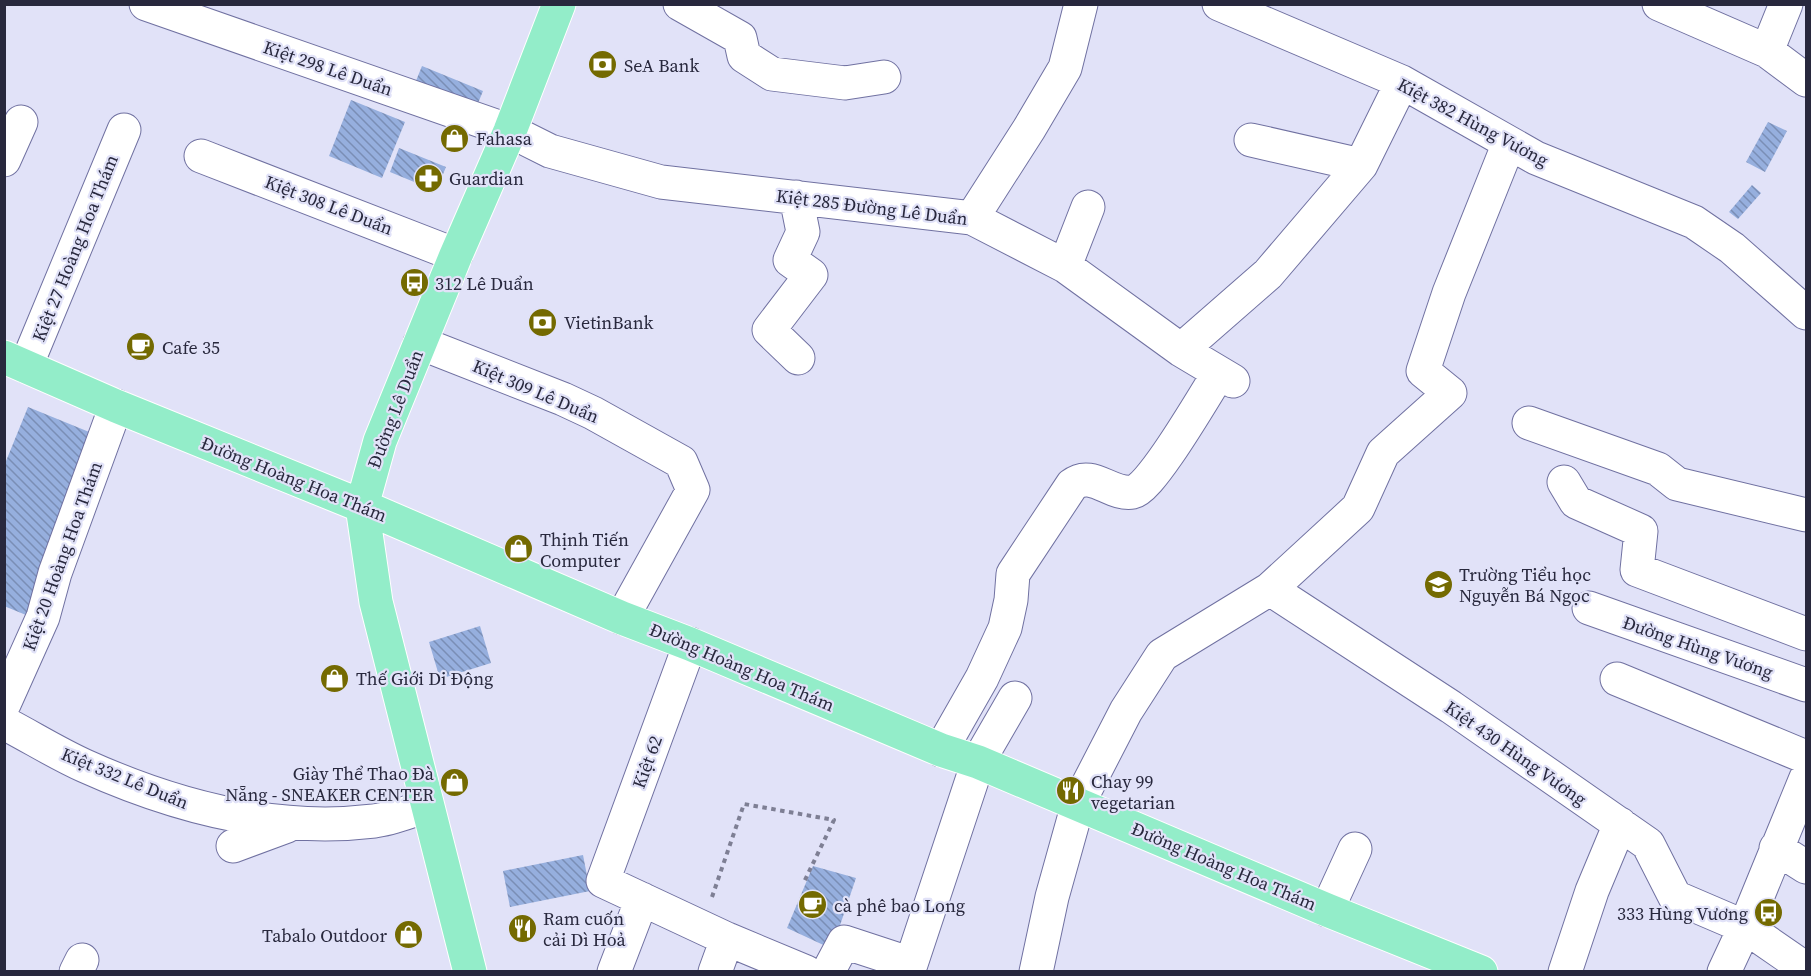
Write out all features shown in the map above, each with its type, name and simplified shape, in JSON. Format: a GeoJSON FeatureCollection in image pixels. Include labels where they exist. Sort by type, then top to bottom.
{"type":"FeatureCollection","features":[{"type":"Feature","properties":{"kind":"main road","name":"Đường Lê Duẩn"},"geometry":{"type":"LineString","coordinates":[[470,972],[376,602],[362,506],[380,441],[456,255],[510,131],[559,4]]}},
{"type":"Feature","properties":{"kind":"main road","name":"Đường Hoàng Hoa Thám"},"geometry":{"type":"LineString","coordinates":[[15,362],[116,406],[362,506],[622,618],[690,644],[940,750],[978,762],[1327,910],[1481,972]]}},
{"type":"Feature","properties":{"kind":"street","name":"Kiệt 298 Lê Duẩn"},"geometry":{"type":"LineString","coordinates":[[146,4],[510,131]]}},
{"type":"Feature","properties":{"kind":"street"},"geometry":{"type":"LineString","coordinates":[[680,4],[740,38],[744,56],[772,74],[846,84],[884,77]]}},
{"type":"Feature","properties":{"kind":"street"},"geometry":{"type":"LineString","coordinates":[[972,218],[1065,68],[1081,4]]}},
{"type":"Feature","properties":{"kind":"street","name":"Kiệt 382 Hùng Vương"},"geometry":{"type":"LineString","coordinates":[[1219,4],[1402,82],[1536,158],[1694,222],[1732,248],[1806,313]]}},
{"type":"Feature","properties":{"kind":"street"},"geometry":{"type":"LineString","coordinates":[[1659,4],[1767,51],[1806,80]]}},
{"type":"Feature","properties":{"kind":"street"},"geometry":{"type":"LineString","coordinates":[[1767,51],[1786,4]]}},
{"type":"Feature","properties":{"kind":"street"},"geometry":{"type":"LineString","coordinates":[[1181,350],[1268,274],[1361,165],[1402,82]]}},
{"type":"Feature","properties":{"kind":"street"},"geometry":{"type":"LineString","coordinates":[[4,160],[21,123]]}},
{"type":"Feature","properties":{"kind":"street","name":"Kiệt 27 Hoàng Hoa Thám"},"geometry":{"type":"LineString","coordinates":[[15,362],[124,130]]}},
{"type":"Feature","properties":{"kind":"street","name":"Kiệt 285 Đường Lê Duẩn"},"geometry":{"type":"LineString","coordinates":[[510,131],[550,151],[661,182],[972,218],[1065,266],[1181,350],[1226,377],[1141,489],[1135,492],[1119,492],[1095,480],[1083,480],[1072,485],[1013,574],[1005,628],[982,678],[940,750]]}},
{"type":"Feature","properties":{"kind":"street"},"geometry":{"type":"LineString","coordinates":[[1251,140],[1361,165]]}},
{"type":"Feature","properties":{"kind":"street"},"geometry":{"type":"LineString","coordinates":[[1036,972],[1052,897],[1078,804],[1126,711],[1162,655],[1270,589],[1358,508],[1383,453],[1450,393],[1423,371],[1449,293],[1509,143]]}},
{"type":"Feature","properties":{"kind":"street","name":"Kiệt 308 Lê Duẩn"},"geometry":{"type":"LineString","coordinates":[[201,156],[456,255]]}},
{"type":"Feature","properties":{"kind":"street"},"geometry":{"type":"LineString","coordinates":[[796,197],[803,232],[790,260],[812,275],[769,330],[798,358]]}},
{"type":"Feature","properties":{"kind":"street"},"geometry":{"type":"LineString","coordinates":[[1065,266],[1088,207]]}},
{"type":"Feature","properties":{"kind":"street","name":"Kiệt 309 Lê Duẩn"},"geometry":{"type":"LineString","coordinates":[[420,343],[577,405],[681,462],[693,490],[622,618]]}},
{"type":"Feature","properties":{"kind":"street","name":"Kiệt 20 Hoàng Hoa Thám"},"geometry":{"type":"LineString","coordinates":[[4,704],[43,617],[55,573],[116,406]]}},
{"type":"Feature","properties":{"kind":"street"},"geometry":{"type":"LineString","coordinates":[[1529,423],[1658,469],[1677,484],[1806,515]]}},
{"type":"Feature","properties":{"kind":"street"},"geometry":{"type":"LineString","coordinates":[[1564,482],[1576,502],[1641,531],[1637,570],[1806,634]]}},
{"type":"Feature","properties":{"kind":"street","name":"Kiệt 430 Hùng Vương"},"geometry":{"type":"LineString","coordinates":[[1270,589],[1451,707],[1648,844],[1675,897],[1745,927],[1806,969]]}},
{"type":"Feature","properties":{"kind":"street","name":"Đường Hùng Vương"},"geometry":{"type":"LineString","coordinates":[[1589,608],[1806,685]]}},
{"type":"Feature","properties":{"kind":"street","name":"Kiệt 62"},"geometry":{"type":"LineString","coordinates":[[642,899],[603,880],[690,644]]}},
{"type":"Feature","properties":{"kind":"street"},"geometry":{"type":"LineString","coordinates":[[1617,679],[1806,758]]}},
{"type":"Feature","properties":{"kind":"street"},"geometry":{"type":"LineString","coordinates":[[828,972],[844,942],[911,964],[978,762],[1015,698]]}},
{"type":"Feature","properties":{"kind":"street","name":"Kiệt 332 Lê Duẩn"},"geometry":{"type":"LineString","coordinates":[[4,723],[84,766],[171,800],[233,816],[295,824],[376,821],[427,806]]}},
{"type":"Feature","properties":{"kind":"street"},"geometry":{"type":"LineString","coordinates":[[1724,972],[1745,927],[1776,848],[1803,795]]}},
{"type":"Feature","properties":{"kind":"street"},"geometry":{"type":"LineString","coordinates":[[233,846],[295,824]]}},
{"type":"Feature","properties":{"kind":"street"},"geometry":{"type":"LineString","coordinates":[[1564,972],[1592,891],[1620,824]]}},
{"type":"Feature","properties":{"kind":"street"},"geometry":{"type":"LineString","coordinates":[[1776,848],[1806,867]]}},
{"type":"Feature","properties":{"kind":"street"},"geometry":{"type":"LineString","coordinates":[[1327,910],[1355,849]]}},
{"type":"Feature","properties":{"kind":"street"},"geometry":{"type":"LineString","coordinates":[[614,972],[642,899],[727,939],[806,972]]}},
{"type":"Feature","properties":{"kind":"street"},"geometry":{"type":"LineString","coordinates":[[715,972],[727,939]]}},
{"type":"Feature","properties":{"kind":"path"},"geometry":{"type":"LineString","coordinates":[[727,939],[709,904],[744,804],[834,820],[804,882]]}},
{"type":"Feature","properties":{"kind":"building"},"geometry":{"type":"Polygon","coordinates":[[[422,66],[483,91],[470,123],[409,98],[422,66]]]}},
{"type":"Feature","properties":{"kind":"building"},"geometry":{"type":"Polygon","coordinates":[[[351,100],[405,122],[382,178],[329,156],[351,100]]]}},
{"type":"Feature","properties":{"kind":"building"},"geometry":{"type":"Polygon","coordinates":[[[1768,122],[1787,131],[1765,172],[1746,162],[1768,122]]]}},
{"type":"Feature","properties":{"kind":"building"},"geometry":{"type":"Polygon","coordinates":[[[399,148],[446,167],[436,191],[390,172],[399,148]]]}},
{"type":"Feature","properties":{"kind":"building"},"geometry":{"type":"Polygon","coordinates":[[[1752,185],[1761,193],[1738,219],[1729,212],[1752,185]]]}},
{"type":"Feature","properties":{"kind":"building"},"geometry":{"type":"Polygon","coordinates":[[[28,407],[99,436],[26,615],[4,606],[4,466],[28,407]]]}},
{"type":"Feature","properties":{"kind":"building"},"geometry":{"type":"Polygon","coordinates":[[[480,626],[491,663],[440,679],[429,642],[480,626]]]}},
{"type":"Feature","properties":{"kind":"building"},"geometry":{"type":"Polygon","coordinates":[[[583,855],[590,891],[510,907],[503,871],[583,855]]]}},
{"type":"Feature","properties":{"kind":"building"},"geometry":{"type":"Polygon","coordinates":[[[813,866],[856,878],[832,949],[787,928],[813,866]]]}},
{"type":"Feature","properties":{"kind":"place","name":"SeA Bank"},"geometry":{"type":"Point","coordinates":[603,65]}},
{"type":"Feature","properties":{"kind":"place","name":"Fahasa"},"geometry":{"type":"Point","coordinates":[455,138]}},
{"type":"Feature","properties":{"kind":"place","name":"Guardian"},"geometry":{"type":"Point","coordinates":[428,178]}},
{"type":"Feature","properties":{"kind":"place","name":"312 Lê Duẩn"},"geometry":{"type":"Point","coordinates":[414,283]}},
{"type":"Feature","properties":{"kind":"place","name":"VietinBank"},"geometry":{"type":"Point","coordinates":[543,322]}},
{"type":"Feature","properties":{"kind":"place","name":"Cafe 35"},"geometry":{"type":"Point","coordinates":[141,347]}},
{"type":"Feature","properties":{"kind":"place","name":"Thịnh Tiến Computer"},"geometry":{"type":"Point","coordinates":[519,549]}},
{"type":"Feature","properties":{"kind":"place","name":"Trường Tiểu học Nguyễn Bá Ngọc"},"geometry":{"type":"Point","coordinates":[1438,584]}},
{"type":"Feature","properties":{"kind":"place","name":"Thế Giới Di Động"},"geometry":{"type":"Point","coordinates":[335,678]}},
{"type":"Feature","properties":{"kind":"place","name":"Giày Thể Thao Đà Nẵng - SNEAKER CENTER"},"geometry":{"type":"Point","coordinates":[455,783]}},
{"type":"Feature","properties":{"kind":"place","name":"Chay 99 vegetarian"},"geometry":{"type":"Point","coordinates":[1070,791]}},
{"type":"Feature","properties":{"kind":"place","name":"cà phê bao Long"},"geometry":{"type":"Point","coordinates":[813,905]}},
{"type":"Feature","properties":{"kind":"place","name":"333 Hùng Vương"},"geometry":{"type":"Point","coordinates":[1769,913]}},
{"type":"Feature","properties":{"kind":"place","name":"Ram cuốn cải Dì Hoả"},"geometry":{"type":"Point","coordinates":[522,928]}},
{"type":"Feature","properties":{"kind":"place","name":"Tabalo Outdoor"},"geometry":{"type":"Point","coordinates":[408,935]}}]}
